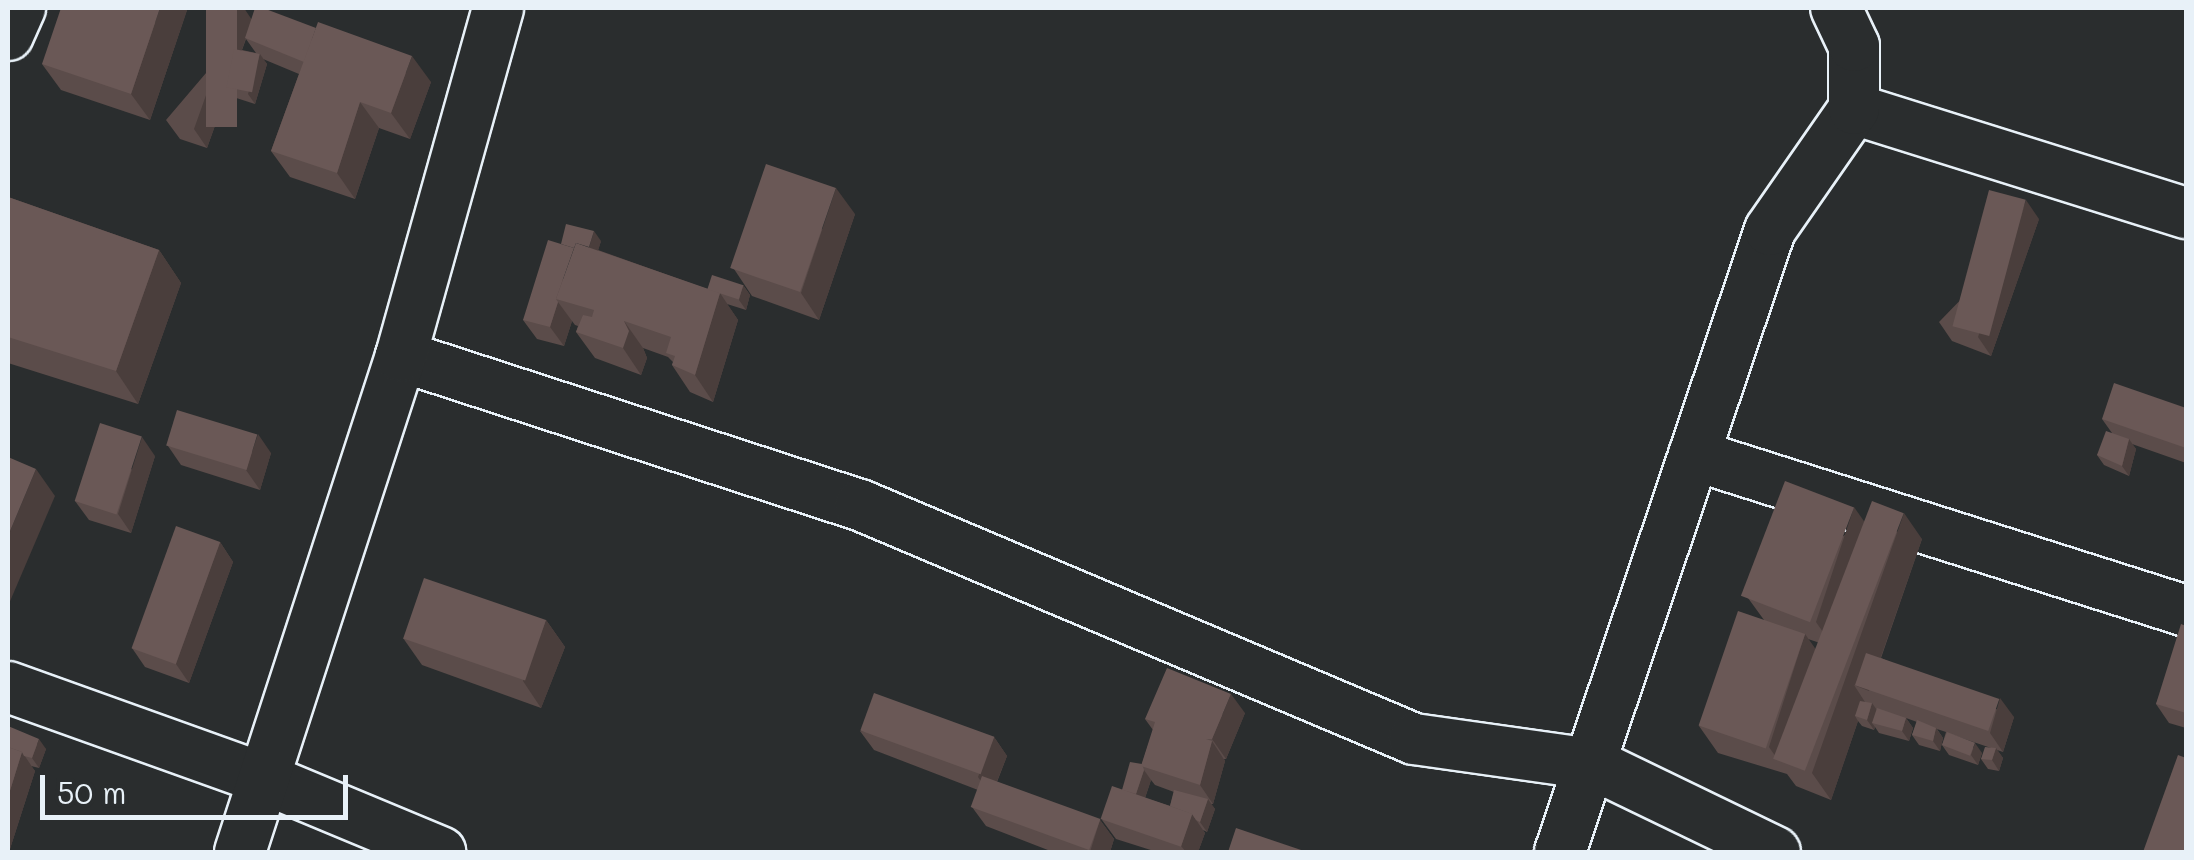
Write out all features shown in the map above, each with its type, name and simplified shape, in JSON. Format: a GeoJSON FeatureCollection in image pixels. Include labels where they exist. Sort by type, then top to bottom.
{"type":"FeatureCollection","features":[{"type":"Feature","properties":{"kind":"street"},"geometry":{"type":"LineString","coordinates":[[8,35],[20,8]]}},
{"type":"Feature","properties":{"kind":"street"},"geometry":{"type":"LineString","coordinates":[[240,852],[401,356],[498,8]]}},
{"type":"Feature","properties":{"kind":"street"},"geometry":{"type":"LineString","coordinates":[[1560,852],[1593,764],[1770,230],[1854,109],[1854,46],[1836,8]]}},
{"type":"Feature","properties":{"kind":"street"},"geometry":{"type":"LineString","coordinates":[[1854,109],[2186,213]]}},
{"type":"Feature","properties":{"kind":"street"},"geometry":{"type":"LineString","coordinates":[[401,356],[860,506],[1414,739],[1593,764],[1775,852]]}},
{"type":"Feature","properties":{"kind":"street"},"geometry":{"type":"LineString","coordinates":[[1694,456],[2186,611]]}},
{"type":"Feature","properties":{"kind":"street"},"geometry":{"type":"LineString","coordinates":[[8,688],[265,779],[440,852]]}},
{"type":"Feature","properties":{"kind":"building"},"geometry":{"type":"Polygon","coordinates":[[[61,8],[160,8],[131,94],[42,64],[61,8]]]}},
{"type":"Feature","properties":{"kind":"building"},"geometry":{"type":"Polygon","coordinates":[[[206,8],[237,8],[237,127],[206,127],[206,8]]]}},
{"type":"Feature","properties":{"kind":"building"},"geometry":{"type":"Polygon","coordinates":[[[255,8],[316,28],[304,62],[245,38],[255,8]]]}},
{"type":"Feature","properties":{"kind":"building"},"geometry":{"type":"Polygon","coordinates":[[[318,22],[412,56],[391,113],[360,102],[337,173],[271,151],[318,22]]]}},
{"type":"Feature","properties":{"kind":"building"},"geometry":{"type":"Polygon","coordinates":[[[234,49],[260,54],[252,92],[227,87],[234,49]]]}},
{"type":"Feature","properties":{"kind":"building"},"geometry":{"type":"Polygon","coordinates":[[[766,164],[836,188],[800,292],[730,268],[766,164]]]}},
{"type":"Feature","properties":{"kind":"building"},"geometry":{"type":"Polygon","coordinates":[[[1989,190],[2026,200],[1989,336],[1953,326],[1989,190]]]}},
{"type":"Feature","properties":{"kind":"building"},"geometry":{"type":"Polygon","coordinates":[[[8,197],[159,250],[116,371],[8,337],[8,197]]]}},
{"type":"Feature","properties":{"kind":"building"},"geometry":{"type":"Polygon","coordinates":[[[566,224],[594,231],[589,247],[561,244],[566,224]]]}},
{"type":"Feature","properties":{"kind":"building"},"geometry":{"type":"Polygon","coordinates":[[[548,240],[574,248],[550,327],[523,320],[548,240]]]}},
{"type":"Feature","properties":{"kind":"building"},"geometry":{"type":"Polygon","coordinates":[[[576,243],[720,293],[695,375],[672,365],[675,356],[666,353],[671,337],[624,321],[629,331],[623,348],[576,332],[583,315],[592,317],[594,310],[556,299],[576,243]]]}},
{"type":"Feature","properties":{"kind":"building"},"geometry":{"type":"Polygon","coordinates":[[[712,275],[743,285],[739,299],[707,289],[712,275]]]}},
{"type":"Feature","properties":{"kind":"building"},"geometry":{"type":"Polygon","coordinates":[[[2114,383],[2186,408],[2186,448],[2102,419],[2114,383]]]}},
{"type":"Feature","properties":{"kind":"building"},"geometry":{"type":"Polygon","coordinates":[[[177,410],[257,435],[247,470],[166,445],[177,410]]]}},
{"type":"Feature","properties":{"kind":"building"},"geometry":{"type":"Polygon","coordinates":[[[100,423],[142,437],[117,515],[75,501],[100,423]]]}},
{"type":"Feature","properties":{"kind":"building"},"geometry":{"type":"Polygon","coordinates":[[[2106,431],[2129,439],[2122,466],[2097,455],[2106,431]]]}},
{"type":"Feature","properties":{"kind":"building"},"geometry":{"type":"Polygon","coordinates":[[[8,457],[36,469],[8,536],[8,457]]]}},
{"type":"Feature","properties":{"kind":"building"},"geometry":{"type":"Polygon","coordinates":[[[1785,481],[1854,508],[1810,622],[1741,596],[1785,481]]]}},
{"type":"Feature","properties":{"kind":"building"},"geometry":{"type":"Polygon","coordinates":[[[1872,501],[1904,513],[1805,771],[1773,759],[1872,501]]]}},
{"type":"Feature","properties":{"kind":"building"},"geometry":{"type":"Polygon","coordinates":[[[176,526],[220,542],[176,664],[132,648],[176,526]]]}},
{"type":"Feature","properties":{"kind":"building"},"geometry":{"type":"Polygon","coordinates":[[[424,578],[546,620],[525,681],[403,639],[424,578]]]}},
{"type":"Feature","properties":{"kind":"building"},"geometry":{"type":"Polygon","coordinates":[[[1738,611],[1805,634],[1766,749],[1699,725],[1738,611]]]}},
{"type":"Feature","properties":{"kind":"building"},"geometry":{"type":"Polygon","coordinates":[[[2181,624],[2186,626],[2186,713],[2156,704],[2181,624]]]}},
{"type":"Feature","properties":{"kind":"building"},"geometry":{"type":"Polygon","coordinates":[[[1866,653],[1999,699],[1988,731],[1855,685],[1866,653]]]}},
{"type":"Feature","properties":{"kind":"building"},"geometry":{"type":"Polygon","coordinates":[[[1167,668],[1231,694],[1212,739],[1206,739],[1212,741],[1200,785],[1141,766],[1155,722],[1145,719],[1167,668]]]}},
{"type":"Feature","properties":{"kind":"building"},"geometry":{"type":"Polygon","coordinates":[[[874,693],[994,737],[981,774],[860,731],[874,693]]]}},
{"type":"Feature","properties":{"kind":"building"},"geometry":{"type":"Polygon","coordinates":[[[1860,701],[1872,703],[1867,720],[1855,716],[1860,701]]]}},
{"type":"Feature","properties":{"kind":"building"},"geometry":{"type":"Polygon","coordinates":[[[1877,708],[1906,718],[1902,731],[1872,723],[1877,708]]]}},
{"type":"Feature","properties":{"kind":"building"},"geometry":{"type":"Polygon","coordinates":[[[1917,720],[1936,728],[1933,741],[1912,735],[1917,720]]]}},
{"type":"Feature","properties":{"kind":"building"},"geometry":{"type":"Polygon","coordinates":[[[8,726],[39,739],[32,758],[8,747],[8,726]]]}},
{"type":"Feature","properties":{"kind":"building"},"geometry":{"type":"Polygon","coordinates":[[[1947,732],[1975,743],[1970,756],[1942,745],[1947,732]]]}},
{"type":"Feature","properties":{"kind":"building"},"geometry":{"type":"Polygon","coordinates":[[[8,747],[22,752],[8,797],[8,747]]]}},
{"type":"Feature","properties":{"kind":"building"},"geometry":{"type":"Polygon","coordinates":[[[1985,747],[1996,748],[1992,760],[1981,759],[1985,747]]]}},
{"type":"Feature","properties":{"kind":"building"},"geometry":{"type":"Polygon","coordinates":[[[2178,755],[2186,758],[2186,852],[2143,852],[2178,755]]]}},
{"type":"Feature","properties":{"kind":"building"},"geometry":{"type":"Polygon","coordinates":[[[1130,762],[1142,764],[1144,770],[1136,794],[1122,790],[1130,762]]]}},
{"type":"Feature","properties":{"kind":"building"},"geometry":{"type":"Polygon","coordinates":[[[982,776],[1100,819],[1089,850],[971,807],[982,776]]]}},
{"type":"Feature","properties":{"kind":"building"},"geometry":{"type":"Polygon","coordinates":[[[1112,786],[1192,814],[1181,847],[1101,819],[1112,786]]]}},
{"type":"Feature","properties":{"kind":"building"},"geometry":{"type":"Polygon","coordinates":[[[1174,790],[1208,799],[1200,822],[1192,814],[1170,806],[1174,790]]]}},
{"type":"Feature","properties":{"kind":"building"},"geometry":{"type":"Polygon","coordinates":[[[1236,828],[1307,852],[1228,852],[1236,828]]]}}]}
